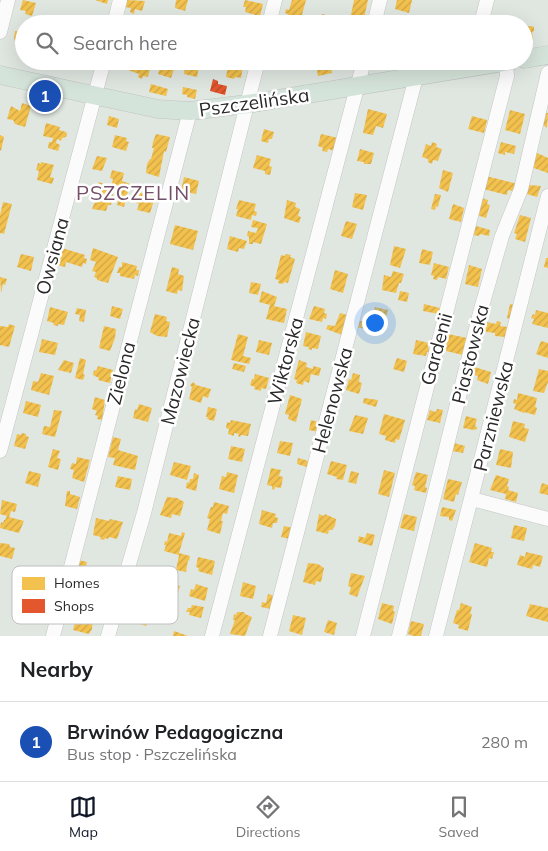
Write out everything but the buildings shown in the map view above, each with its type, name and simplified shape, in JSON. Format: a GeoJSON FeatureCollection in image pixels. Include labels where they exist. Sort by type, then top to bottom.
{"type":"FeatureCollection","features":[{"type":"Feature","properties":{"kind":"main road"},"geometry":{"type":"LineString","coordinates":[[533,58],[548,56]]}},
{"type":"Feature","properties":{"kind":"main road","name":"Pszczelińska"},"geometry":{"type":"LineString","coordinates":[[0,75],[158,110],[190,111],[247,104],[416,77],[446,70]]}},
{"type":"Feature","properties":{"kind":"street"},"geometry":{"type":"LineString","coordinates":[[0,32],[8,0]]}},
{"type":"Feature","properties":{"kind":"street"},"geometry":{"type":"LineString","coordinates":[[116,15],[120,0]]}},
{"type":"Feature","properties":{"kind":"street"},"geometry":{"type":"LineString","coordinates":[[271,15],[275,0]]}},
{"type":"Feature","properties":{"kind":"street"},"geometry":{"type":"LineString","coordinates":[[376,15],[380,0]]}},
{"type":"Feature","properties":{"kind":"street"},"geometry":{"type":"LineString","coordinates":[[483,15],[487,0]]}},
{"type":"Feature","properties":{"kind":"street","name":"Owsiana"},"geometry":{"type":"LineString","coordinates":[[0,451],[102,70]]}},
{"type":"Feature","properties":{"kind":"street","name":"Mazowiecka"},"geometry":{"type":"LineString","coordinates":[[128,566],[144,513],[256,70]]}},
{"type":"Feature","properties":{"kind":"street","name":"Wiktorska"},"geometry":{"type":"LineString","coordinates":[[212,636],[361,70]]}},
{"type":"Feature","properties":{"kind":"street","name":"Gardenii"},"geometry":{"type":"LineString","coordinates":[[363,636],[507,70]]}},
{"type":"Feature","properties":{"kind":"street","name":"Piastowska"},"geometry":{"type":"LineString","coordinates":[[399,636],[480,313],[502,236],[521,188],[548,73]]}},
{"type":"Feature","properties":{"kind":"street","name":"Helenowska"},"geometry":{"type":"LineString","coordinates":[[270,636],[416,77]]}},
{"type":"Feature","properties":{"kind":"street","name":"Zielona"},"geometry":{"type":"LineString","coordinates":[[71,566],[190,111]]}},
{"type":"Feature","properties":{"kind":"street","name":"Parzniewska"},"geometry":{"type":"LineString","coordinates":[[436,636],[548,196]]}},
{"type":"Feature","properties":{"kind":"street"},"geometry":{"type":"LineString","coordinates":[[472,499],[548,519]]}},
{"type":"Feature","properties":{"kind":"street","name":"Mazowiecka"},"geometry":{"type":"LineString","coordinates":[[108,636],[112,624]]}},
{"type":"Feature","properties":{"kind":"place","name":"Brwinów Pedagogiczna"},"geometry":{"type":"Point","coordinates":[45,96]}},
{"type":"Feature","properties":{"kind":"district","name":"PSZCZELIN"},"geometry":{"type":"Point","coordinates":[133,192]}}]}
